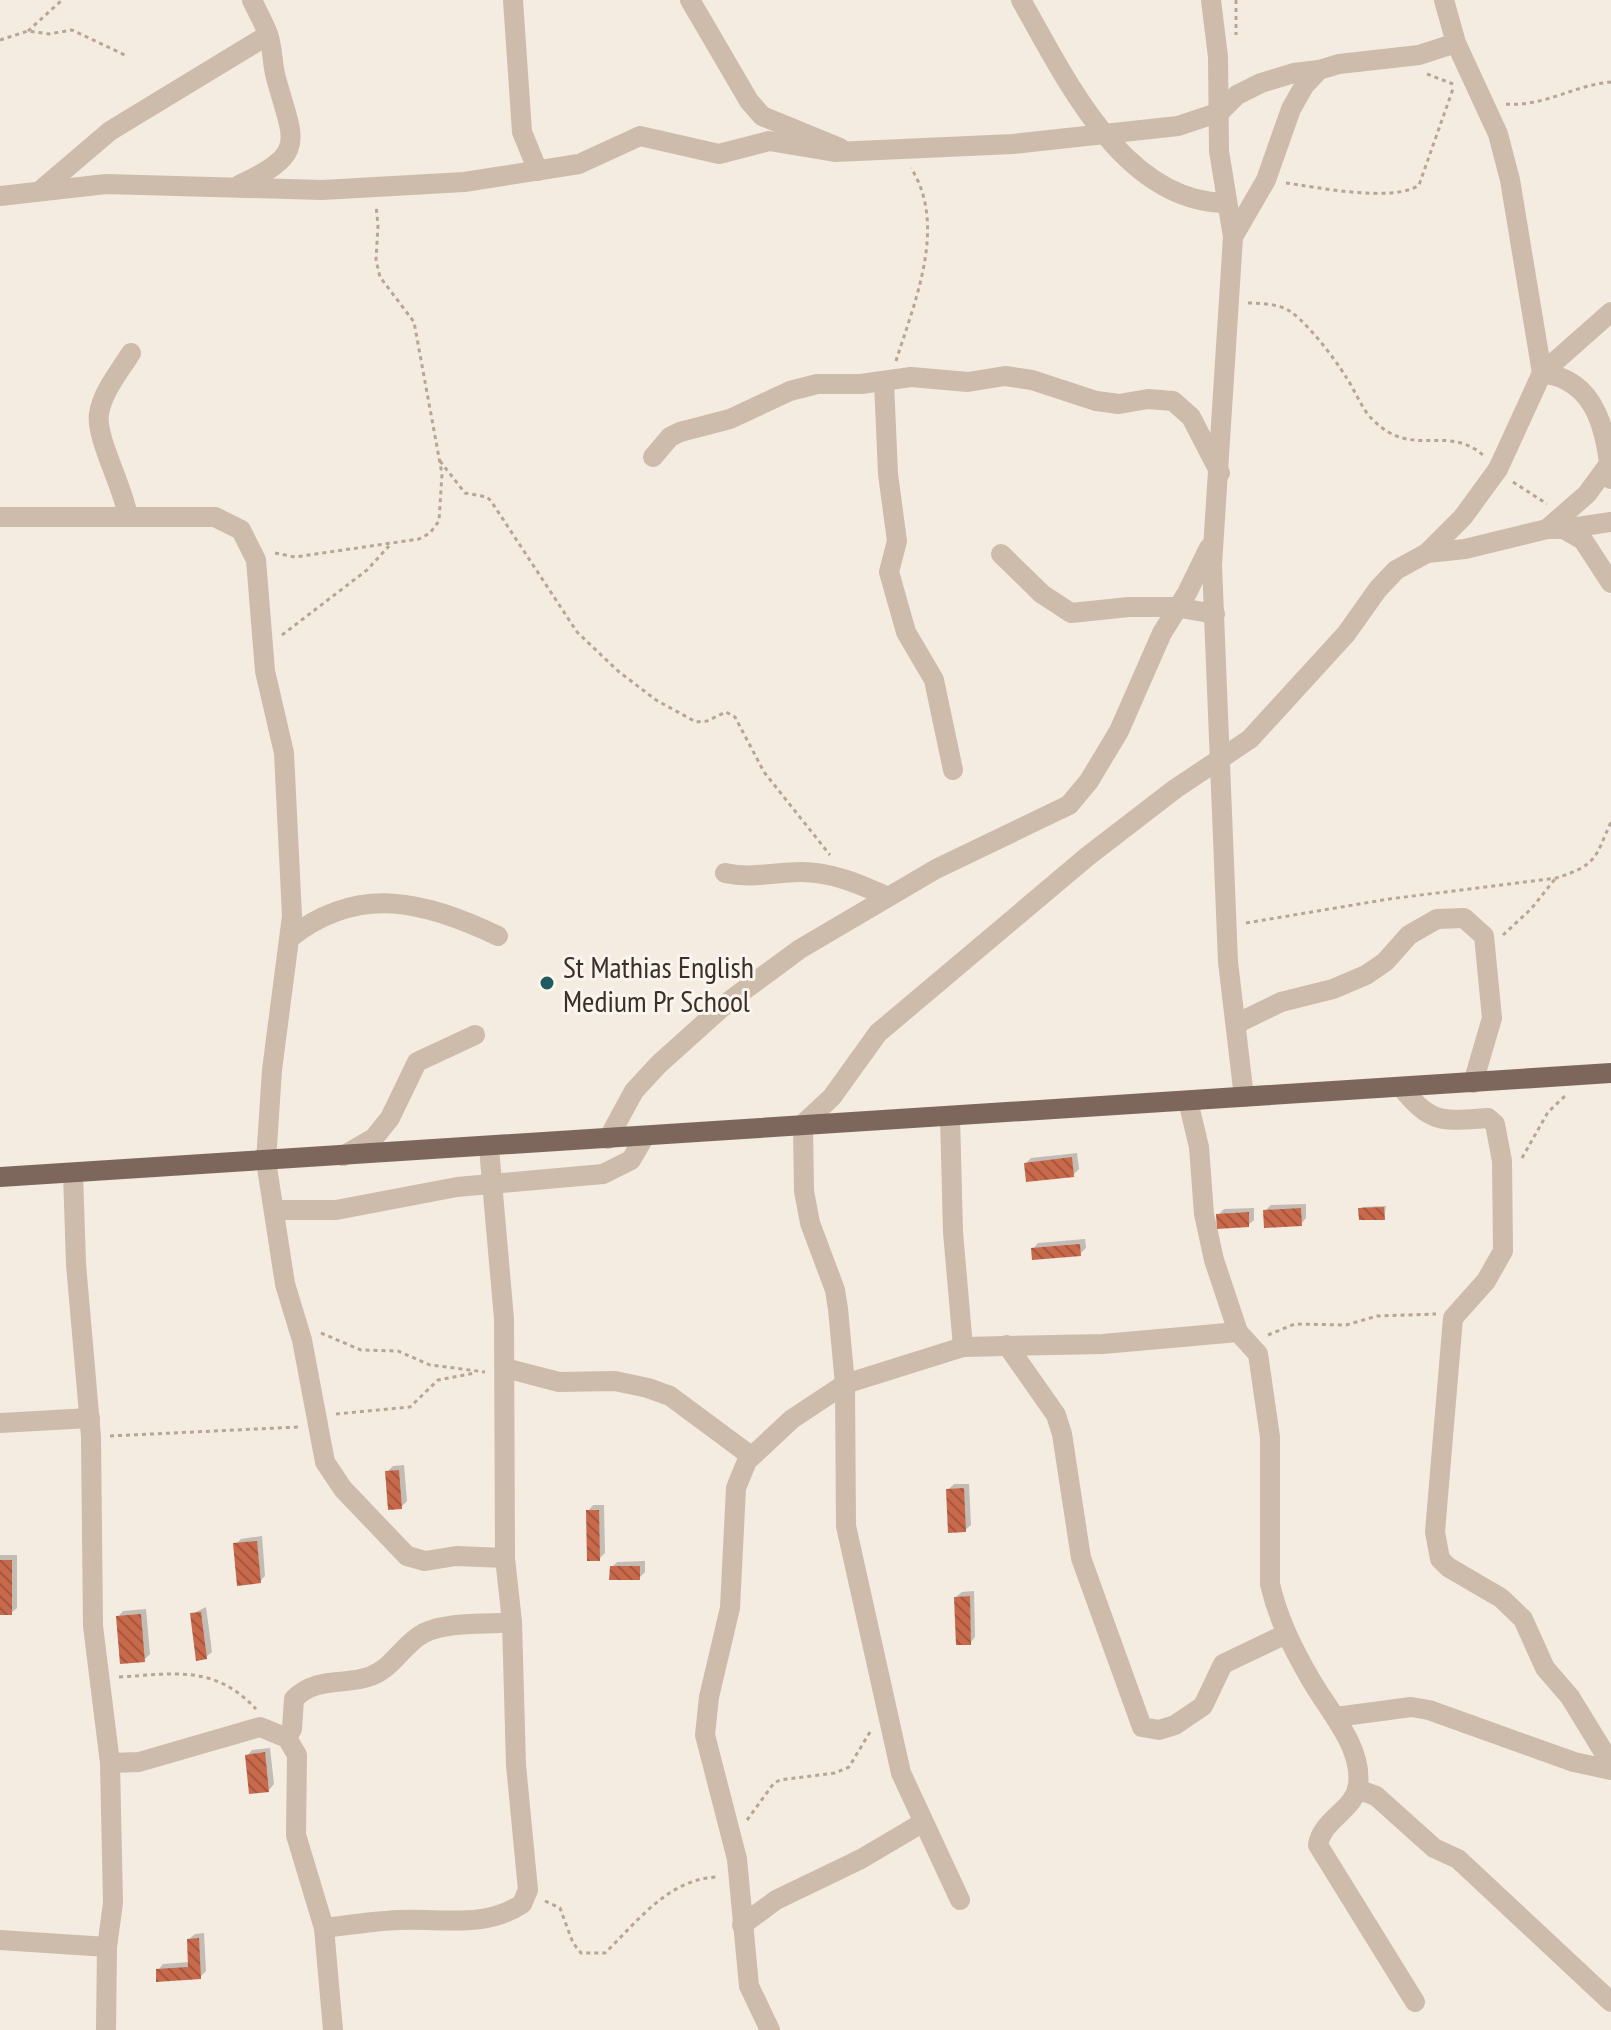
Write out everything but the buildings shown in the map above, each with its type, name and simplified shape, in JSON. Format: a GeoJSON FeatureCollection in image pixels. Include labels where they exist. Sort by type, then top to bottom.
{"type":"FeatureCollection","features":[{"type":"Feature","properties":{"kind":"main road"},"geometry":{"type":"LineString","coordinates":[[0,1177],[489,1148],[803,1124],[1602,1074]]}},
{"type":"Feature","properties":{"kind":"street"},"geometry":{"type":"LineString","coordinates":[[235,187],[267,172],[290,147],[293,132],[276,79],[268,35],[252,0]]}},
{"type":"Feature","properties":{"kind":"street"},"geometry":{"type":"LineString","coordinates":[[513,0],[522,132],[538,171]]}},
{"type":"Feature","properties":{"kind":"street"},"geometry":{"type":"LineString","coordinates":[[690,0],[749,101],[762,116],[848,151]]}},
{"type":"Feature","properties":{"kind":"street"},"geometry":{"type":"LineString","coordinates":[[1021,0],[1102,133],[1160,184],[1208,203],[1227,203]]}},
{"type":"Feature","properties":{"kind":"street"},"geometry":{"type":"LineString","coordinates":[[1211,0],[1218,57],[1219,151],[1233,237],[1214,537],[1226,927],[1244,1097]]}},
{"type":"Feature","properties":{"kind":"street"},"geometry":{"type":"LineString","coordinates":[[1444,0],[1456,43],[1484,102],[1510,180],[1542,373]]}},
{"type":"Feature","properties":{"kind":"street"},"geometry":{"type":"LineString","coordinates":[[39,191],[69,169],[110,131],[268,35]]}},
{"type":"Feature","properties":{"kind":"street"},"geometry":{"type":"LineString","coordinates":[[0,196],[106,184],[375,188],[464,182],[579,164],[640,136],[719,154],[769,141],[815,151],[1013,144],[1178,126],[1220,112],[1237,95],[1261,83],[1294,73],[1339,64],[1419,55],[1456,43]]}},
{"type":"Feature","properties":{"kind":"street"},"geometry":{"type":"LineString","coordinates":[[1233,237],[1266,180],[1291,109],[1304,86],[1319,70]]}},
{"type":"Feature","properties":{"kind":"street"},"geometry":{"type":"LineString","coordinates":[[960,1900],[901,1773],[886,1715],[871,1627],[846,1526],[845,1384],[835,1290],[810,1223],[804,1191],[803,1124],[832,1097],[878,1033],[1088,856],[1175,789],[1250,739],[1346,634],[1396,570],[1427,553],[1463,517],[1498,469],[1542,373],[1611,312]]}},
{"type":"Feature","properties":{"kind":"street"},"geometry":{"type":"LineString","coordinates":[[128,517],[126,500],[101,432],[99,413],[131,353]]}},
{"type":"Feature","properties":{"kind":"street"},"geometry":{"type":"LineString","coordinates":[[1542,373],[1562,376],[1588,400],[1600,418],[1610,472],[1558,524]]}},
{"type":"Feature","properties":{"kind":"street"},"geometry":{"type":"LineString","coordinates":[[653,457],[670,437],[680,432],[730,419],[790,391],[817,384],[911,377],[968,382],[1005,376],[1032,380],[1096,401],[1119,404],[1148,399],[1173,401],[1191,417],[1220,473]]}},
{"type":"Feature","properties":{"kind":"street"},"geometry":{"type":"LineString","coordinates":[[887,381],[888,474],[897,541],[889,572],[906,632],[934,680],[953,770]]}},
{"type":"Feature","properties":{"kind":"street"},"geometry":{"type":"LineString","coordinates":[[0,517],[215,517],[241,530],[250,542],[256,560],[268,689],[284,753],[289,800],[290,938],[272,1070],[266,1161],[285,1284],[317,1421],[331,1475],[407,1556],[425,1561],[456,1556],[505,1558]]}},
{"type":"Feature","properties":{"kind":"street"},"geometry":{"type":"LineString","coordinates":[[1427,553],[1465,549],[1558,524],[1611,522]]}},
{"type":"Feature","properties":{"kind":"street"},"geometry":{"type":"LineString","coordinates":[[1558,524],[1583,540],[1611,583]]}},
{"type":"Feature","properties":{"kind":"street"},"geometry":{"type":"LineString","coordinates":[[608,1139],[634,1091],[728,1002],[800,949],[886,896],[1069,805],[1089,781],[1114,741],[1162,633],[1214,537]]}},
{"type":"Feature","properties":{"kind":"street"},"geometry":{"type":"LineString","coordinates":[[1001,554],[1042,594],[1071,613],[1129,607],[1177,607],[1215,614]]}},
{"type":"Feature","properties":{"kind":"street"},"geometry":{"type":"LineString","coordinates":[[725,873],[747,878],[800,872],[851,881],[886,896]]}},
{"type":"Feature","properties":{"kind":"street"},"geometry":{"type":"LineString","coordinates":[[290,938],[326,913],[350,905],[413,903],[450,913],[498,936]]}},
{"type":"Feature","properties":{"kind":"street"},"geometry":{"type":"LineString","coordinates":[[1236,1024],[1281,1002],[1333,989],[1366,975],[1385,962],[1409,935],[1437,919],[1464,918],[1484,936],[1492,1018],[1473,1083]]}},
{"type":"Feature","properties":{"kind":"street"},"geometry":{"type":"LineString","coordinates":[[341,1157],[374,1138],[390,1118],[417,1062],[475,1035]]}},
{"type":"Feature","properties":{"kind":"street"},"geometry":{"type":"LineString","coordinates":[[1401,1087],[1433,1119],[1451,1122],[1488,1118],[1495,1124],[1498,1135],[1503,1251],[1486,1281],[1453,1318],[1446,1370],[1435,1532],[1440,1559],[1462,1577],[1515,1609],[1545,1668],[1570,1697],[1611,1767]]}},
{"type":"Feature","properties":{"kind":"street"},"geometry":{"type":"LineString","coordinates":[[1188,1101],[1199,1147],[1204,1214],[1214,1260],[1244,1336],[1258,1354],[1272,1454],[1270,1584],[1286,1634],[1313,1684],[1336,1717],[1350,1750],[1357,1789]]}},
{"type":"Feature","properties":{"kind":"street"},"geometry":{"type":"LineString","coordinates":[[950,1116],[953,1232],[963,1347]]}},
{"type":"Feature","properties":{"kind":"street"},"geometry":{"type":"LineString","coordinates":[[274,1210],[336,1210],[457,1187],[603,1174],[631,1160],[645,1136]]}},
{"type":"Feature","properties":{"kind":"street"},"geometry":{"type":"LineString","coordinates":[[324,1928],[400,1920],[455,1922],[495,1918],[522,1904],[528,1890],[516,1765],[512,1622],[505,1558],[505,1370],[489,1148]]}},
{"type":"Feature","properties":{"kind":"street"},"geometry":{"type":"LineString","coordinates":[[73,1173],[76,1264],[91,1428],[93,1626],[110,1763],[113,1903],[107,1947],[106,2030]]}},
{"type":"Feature","properties":{"kind":"street"},"geometry":{"type":"LineString","coordinates":[[770,2030],[749,1986],[739,1877],[731,1832],[705,1735],[705,1722],[730,1608],[736,1488],[751,1456],[792,1419],[845,1384],[963,1347],[1103,1344],[1244,1336]]}},
{"type":"Feature","properties":{"kind":"street"},"geometry":{"type":"LineString","coordinates":[[1007,1345],[1056,1415],[1065,1449],[1081,1558],[1142,1727],[1159,1730],[1175,1725],[1203,1706],[1223,1664],[1286,1634]]}},
{"type":"Feature","properties":{"kind":"street"},"geometry":{"type":"LineString","coordinates":[[505,1370],[559,1382],[615,1381],[648,1388],[670,1396],[751,1456]]}},
{"type":"Feature","properties":{"kind":"street"},"geometry":{"type":"LineString","coordinates":[[0,1423],[91,1428]]}},
{"type":"Feature","properties":{"kind":"street"},"geometry":{"type":"LineString","coordinates":[[287,1738],[292,1729],[294,1699],[310,1688],[337,1679],[369,1676],[393,1663],[425,1632],[512,1622]]}},
{"type":"Feature","properties":{"kind":"street"},"geometry":{"type":"LineString","coordinates":[[1336,1717],[1411,1707],[1429,1710],[1574,1762],[1611,1767]]}},
{"type":"Feature","properties":{"kind":"street"},"geometry":{"type":"LineString","coordinates":[[110,1763],[139,1762],[260,1727],[287,1738],[297,1755],[296,1835],[324,1928],[333,2030]]}},
{"type":"Feature","properties":{"kind":"street"},"geometry":{"type":"LineString","coordinates":[[1357,1789],[1376,1796],[1434,1848],[1458,1859],[1611,2002]]}},
{"type":"Feature","properties":{"kind":"street"},"geometry":{"type":"LineString","coordinates":[[1357,1789],[1320,1832],[1318,1845],[1415,2002]]}},
{"type":"Feature","properties":{"kind":"street"},"geometry":{"type":"LineString","coordinates":[[742,1925],[776,1900],[861,1859],[922,1823]]}},
{"type":"Feature","properties":{"kind":"street"},"geometry":{"type":"LineString","coordinates":[[5,1937],[107,1947]]}},
{"type":"Feature","properties":{"kind":"path"},"geometry":{"type":"LineString","coordinates":[[0,40],[28,31],[62,0]]}},
{"type":"Feature","properties":{"kind":"path"},"geometry":{"type":"LineString","coordinates":[[28,31],[49,34],[78,31],[127,56]]}},
{"type":"Feature","properties":{"kind":"path"},"geometry":{"type":"LineString","coordinates":[[1266,180],[1344,190],[1413,189],[1419,185],[1455,84],[1467,66]]}},
{"type":"Feature","properties":{"kind":"path"},"geometry":{"type":"LineString","coordinates":[[1484,102],[1523,105],[1589,85],[1611,82]]}},
{"type":"Feature","properties":{"kind":"path"},"geometry":{"type":"LineString","coordinates":[[886,149],[912,169],[919,181],[927,232],[925,267],[917,305],[887,381]]}},
{"type":"Feature","properties":{"kind":"path"},"geometry":{"type":"LineString","coordinates":[[250,542],[280,555],[295,557],[391,544],[419,539],[435,528],[441,513],[440,461],[414,322],[380,277],[378,268],[375,188]]}},
{"type":"Feature","properties":{"kind":"path"},"geometry":{"type":"LineString","coordinates":[[1228,302],[1265,303],[1287,309],[1345,374],[1371,419],[1405,441],[1466,442],[1558,524]]}},
{"type":"Feature","properties":{"kind":"path"},"geometry":{"type":"LineString","coordinates":[[440,461],[465,493],[487,497],[491,501],[577,632],[618,671],[656,700],[696,722],[707,721],[726,712],[735,717],[764,772],[792,803],[818,844],[851,881]]}},
{"type":"Feature","properties":{"kind":"path"},"geometry":{"type":"LineString","coordinates":[[264,649],[367,570],[391,544]]}},
{"type":"Feature","properties":{"kind":"path"},"geometry":{"type":"LineString","coordinates":[[1226,927],[1389,899],[1556,878],[1578,871],[1596,857],[1611,822]]}},
{"type":"Feature","properties":{"kind":"path"},"geometry":{"type":"LineString","coordinates":[[1487,957],[1556,878]]}},
{"type":"Feature","properties":{"kind":"path"},"geometry":{"type":"LineString","coordinates":[[1521,1161],[1553,1106],[1602,1074]]}},
{"type":"Feature","properties":{"kind":"path"},"geometry":{"type":"LineString","coordinates":[[1244,1336],[1295,1324],[1346,1325],[1377,1316],[1458,1312]]}},
{"type":"Feature","properties":{"kind":"path"},"geometry":{"type":"LineString","coordinates":[[295,1317],[361,1350],[398,1351],[430,1365],[479,1372]]}},
{"type":"Feature","properties":{"kind":"path"},"geometry":{"type":"LineString","coordinates":[[91,1428],[317,1421],[396,1411],[410,1407],[438,1380],[505,1370]]}},
{"type":"Feature","properties":{"kind":"path"},"geometry":{"type":"LineString","coordinates":[[101,1678],[204,1675],[234,1689],[258,1711]]}},
{"type":"Feature","properties":{"kind":"path"},"geometry":{"type":"LineString","coordinates":[[731,1832],[750,1817],[774,1783],[792,1777],[835,1773],[849,1767],[872,1729],[886,1715]]}},
{"type":"Feature","properties":{"kind":"path"},"geometry":{"type":"LineString","coordinates":[[525,1897],[553,1903],[560,1908],[573,1943],[581,1953],[605,1953],[666,1895],[702,1878],[739,1877]]}},
{"type":"Feature","properties":{"kind":"place","name":"St Mathias English Medium Pr School"},"geometry":{"type":"Point","coordinates":[547,983]}}]}
